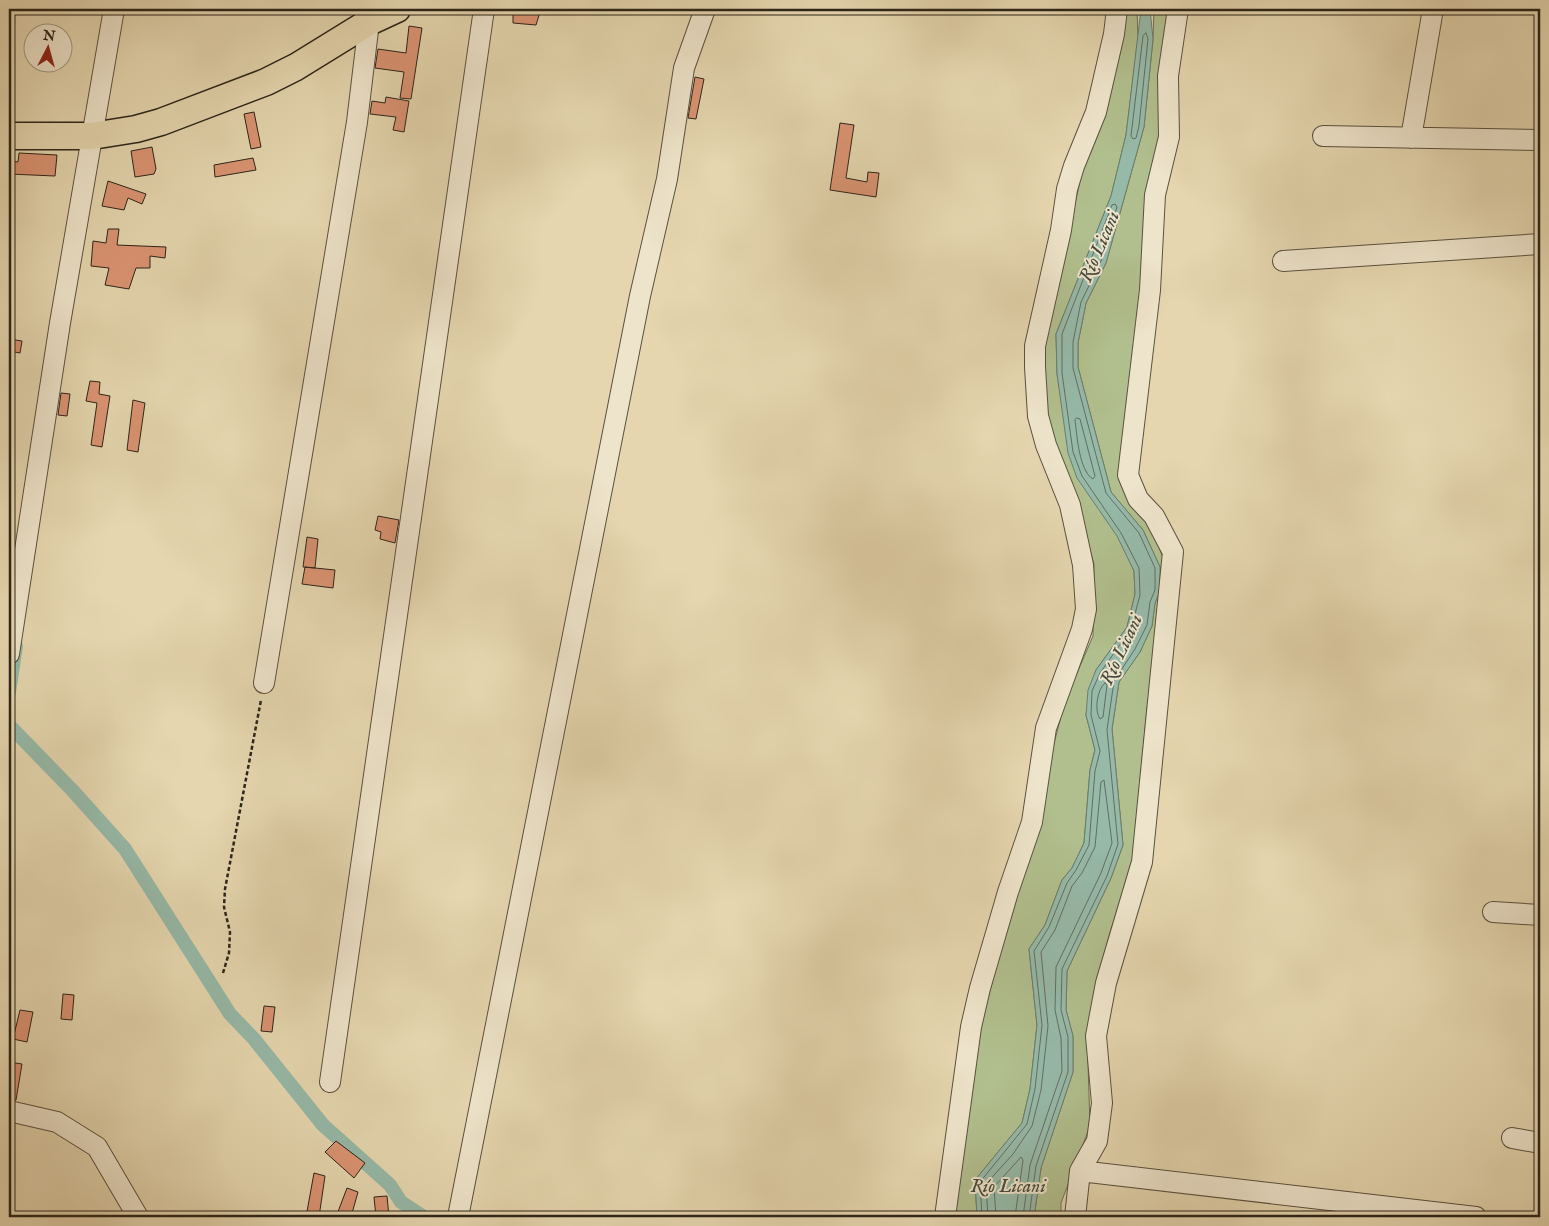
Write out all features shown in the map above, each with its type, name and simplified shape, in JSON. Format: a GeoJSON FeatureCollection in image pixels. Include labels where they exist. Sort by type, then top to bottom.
{"type":"FeatureCollection","features":[{"type":"Feature","properties":{"kind":"main road"},"geometry":{"type":"LineString","coordinates":[[9,136],[101,134],[162,122],[257,86],[296,67],[369,22],[397,9]]}},
{"type":"Feature","properties":{"kind":"street"},"geometry":{"type":"LineString","coordinates":[[73,325],[99,165],[114,9]]}},
{"type":"Feature","properties":{"kind":"street"},"geometry":{"type":"LineString","coordinates":[[330,1082],[484,9]]}},
{"type":"Feature","properties":{"kind":"street"},"geometry":{"type":"LineString","coordinates":[[458,1217],[640,296],[667,179],[684,68],[705,9]]}},
{"type":"Feature","properties":{"kind":"street"},"geometry":{"type":"LineString","coordinates":[[945,1217],[971,1027],[976,1004],[1008,892],[1032,822],[1046,728],[1082,629],[1086,609],[1083,565],[1070,505],[1046,445],[1038,416],[1035,353],[1067,189],[1074,166],[1096,112],[1114,34],[1117,9]]}},
{"type":"Feature","properties":{"kind":"street"},"geometry":{"type":"LineString","coordinates":[[1075,1217],[1080,1171],[1097,1141],[1102,1103],[1096,1036],[1104,992],[1142,862],[1173,552],[1154,516],[1138,500],[1128,475],[1150,290],[1155,195],[1169,137],[1168,76],[1178,9]]}},
{"type":"Feature","properties":{"kind":"street"},"geometry":{"type":"LineString","coordinates":[[1411,138],[1433,9]]}},
{"type":"Feature","properties":{"kind":"street"},"geometry":{"type":"LineString","coordinates":[[264,683],[356,132],[369,22]]}},
{"type":"Feature","properties":{"kind":"street"},"geometry":{"type":"LineString","coordinates":[[9,654],[57,343],[101,134]]}},
{"type":"Feature","properties":{"kind":"street"},"geometry":{"type":"LineString","coordinates":[[1323,136],[1540,140]]}},
{"type":"Feature","properties":{"kind":"street"},"geometry":{"type":"LineString","coordinates":[[1283,261],[1540,244]]}},
{"type":"Feature","properties":{"kind":"street"},"geometry":{"type":"LineString","coordinates":[[1493,912],[1540,915]]}},
{"type":"Feature","properties":{"kind":"street"},"geometry":{"type":"LineString","coordinates":[[9,1111],[57,1122],[97,1147],[138,1217]]}},
{"type":"Feature","properties":{"kind":"street"},"geometry":{"type":"LineString","coordinates":[[1512,1138],[1540,1143]]}},
{"type":"Feature","properties":{"kind":"street"},"geometry":{"type":"LineString","coordinates":[[1080,1171],[1476,1217]]}},
{"type":"Feature","properties":{"kind":"path"},"geometry":{"type":"LineString","coordinates":[[223,974],[229,953],[230,932],[224,907],[225,889],[264,683]]}},
{"type":"Feature","properties":{"kind":"green space"},"geometry":{"type":"Polygon","coordinates":[[[1122,9],[1137,9],[1138,38],[1126,135],[1111,196],[1056,334],[1057,374],[1063,410],[1134,571],[1135,594],[1127,627],[1096,670],[1086,715],[1095,750],[1090,770],[1084,843],[1072,868],[1062,880],[1045,925],[1029,949],[1037,1025],[1030,1089],[1022,1123],[975,1180],[977,1217],[951,1217],[978,1037],[1065,701],[1093,636],[1094,564],[1049,424],[1041,360],[1080,181],[1122,9]]]}},
{"type":"Feature","properties":{"kind":"green space"},"geometry":{"type":"Polygon","coordinates":[[[1154,9],[1172,9],[1169,88],[1124,448],[1164,561],[1157,643],[1147,708],[1136,823],[1136,852],[1109,936],[1087,1031],[1090,1126],[1061,1203],[1061,1217],[1034,1217],[1041,1168],[1073,1072],[1073,1036],[1066,1010],[1067,971],[1111,878],[1123,845],[1112,729],[1119,682],[1140,652],[1152,626],[1155,603],[1160,591],[1160,567],[1143,530],[1111,492],[1078,367],[1078,343],[1086,303],[1106,263],[1144,127],[1153,39],[1154,9]]]}},
{"type":"Feature","properties":{"kind":"water","name":"Río Licani"},"geometry":{"type":"Polygon","coordinates":[[[1141,9],[1150,9],[1153,39],[1144,127],[1106,263],[1086,303],[1078,343],[1078,367],[1111,492],[1143,530],[1160,567],[1160,591],[1155,603],[1152,626],[1140,652],[1119,682],[1112,729],[1123,845],[1111,878],[1067,971],[1066,1010],[1073,1036],[1073,1072],[1041,1168],[1034,1217],[977,1217],[975,1180],[1022,1123],[1030,1089],[1037,1025],[1029,949],[1045,925],[1062,880],[1072,868],[1084,843],[1090,770],[1095,750],[1086,715],[1088,690],[1096,670],[1127,627],[1135,594],[1134,571],[1117,536],[1077,478],[1068,453],[1057,374],[1056,334],[1111,196],[1126,135],[1141,9]]]}},
{"type":"Feature","properties":{"kind":"building"},"geometry":{"type":"Polygon","coordinates":[[[513,9],[541,9],[536,25],[513,23],[513,9]]]}},
{"type":"Feature","properties":{"kind":"building"},"geometry":{"type":"Polygon","coordinates":[[[409,26],[422,28],[411,99],[400,98],[404,72],[375,68],[378,49],[406,53],[409,26]]]}},
{"type":"Feature","properties":{"kind":"building"},"geometry":{"type":"Polygon","coordinates":[[[695,77],[704,79],[696,119],[688,118],[695,77]]]}},
{"type":"Feature","properties":{"kind":"building"},"geometry":{"type":"Polygon","coordinates":[[[386,97],[409,101],[404,132],[393,130],[396,117],[370,114],[372,101],[385,103],[386,97]]]}},
{"type":"Feature","properties":{"kind":"building"},"geometry":{"type":"Polygon","coordinates":[[[254,112],[261,147],[251,149],[244,114],[254,112]]]}},
{"type":"Feature","properties":{"kind":"building"},"geometry":{"type":"Polygon","coordinates":[[[840,123],[854,125],[846,178],[867,182],[868,172],[879,173],[876,197],[830,190],[840,123]]]}},
{"type":"Feature","properties":{"kind":"building"},"geometry":{"type":"Polygon","coordinates":[[[152,147],[156,169],[154,174],[135,177],[131,151],[152,147]]]}},
{"type":"Feature","properties":{"kind":"building"},"geometry":{"type":"Polygon","coordinates":[[[19,153],[57,155],[55,176],[9,174],[9,161],[18,162],[19,153]]]}},
{"type":"Feature","properties":{"kind":"building"},"geometry":{"type":"Polygon","coordinates":[[[253,158],[256,170],[215,177],[214,165],[253,158]]]}},
{"type":"Feature","properties":{"kind":"building"},"geometry":{"type":"Polygon","coordinates":[[[108,181],[146,194],[142,204],[128,198],[124,210],[102,206],[108,181]]]}},
{"type":"Feature","properties":{"kind":"building"},"geometry":{"type":"Polygon","coordinates":[[[108,229],[119,229],[117,245],[166,247],[165,258],[150,256],[150,268],[136,268],[129,289],[105,285],[109,268],[91,266],[93,241],[106,243],[108,229]]]}},
{"type":"Feature","properties":{"kind":"building"},"geometry":{"type":"Polygon","coordinates":[[[9,339],[22,341],[20,353],[9,351],[9,339]]]}},
{"type":"Feature","properties":{"kind":"building"},"geometry":{"type":"Polygon","coordinates":[[[90,381],[100,382],[99,394],[110,396],[102,447],[91,445],[97,403],[86,401],[90,381]]]}},
{"type":"Feature","properties":{"kind":"building"},"geometry":{"type":"Polygon","coordinates":[[[61,393],[70,394],[67,416],[58,415],[61,393]]]}},
{"type":"Feature","properties":{"kind":"building"},"geometry":{"type":"Polygon","coordinates":[[[133,400],[145,403],[138,452],[127,450],[133,400]]]}},
{"type":"Feature","properties":{"kind":"building"},"geometry":{"type":"Polygon","coordinates":[[[378,516],[399,520],[395,543],[380,539],[381,532],[375,530],[378,516]]]}},
{"type":"Feature","properties":{"kind":"building"},"geometry":{"type":"Polygon","coordinates":[[[307,537],[318,539],[315,568],[303,567],[307,537]]]}},
{"type":"Feature","properties":{"kind":"building"},"geometry":{"type":"Polygon","coordinates":[[[305,567],[335,570],[333,588],[302,584],[305,567]]]}},
{"type":"Feature","properties":{"kind":"building"},"geometry":{"type":"Polygon","coordinates":[[[63,994],[74,995],[72,1020],[61,1019],[63,994]]]}},
{"type":"Feature","properties":{"kind":"building"},"geometry":{"type":"Polygon","coordinates":[[[264,1006],[275,1007],[272,1032],[261,1031],[264,1006]]]}},
{"type":"Feature","properties":{"kind":"building"},"geometry":{"type":"Polygon","coordinates":[[[20,1010],[33,1012],[27,1042],[13,1039],[20,1010]]]}},
{"type":"Feature","properties":{"kind":"building"},"geometry":{"type":"Polygon","coordinates":[[[9,1062],[22,1064],[16,1100],[9,1099],[9,1062]]]}},
{"type":"Feature","properties":{"kind":"building"},"geometry":{"type":"Polygon","coordinates":[[[336,1141],[365,1163],[354,1178],[325,1152],[336,1141]]]}},
{"type":"Feature","properties":{"kind":"building"},"geometry":{"type":"Polygon","coordinates":[[[314,1173],[325,1176],[319,1217],[306,1217],[314,1173]]]}},
{"type":"Feature","properties":{"kind":"building"},"geometry":{"type":"Polygon","coordinates":[[[347,1188],[358,1192],[351,1217],[336,1217],[347,1188]]]}},
{"type":"Feature","properties":{"kind":"building"},"geometry":{"type":"Polygon","coordinates":[[[387,1196],[389,1217],[376,1217],[374,1197],[387,1196]]]}},
{"type":"Feature","properties":{"kind":"waterway"},"geometry":{"type":"LineString","coordinates":[[9,692],[16,646]]}},
{"type":"Feature","properties":{"kind":"waterway"},"geometry":{"type":"LineString","coordinates":[[9,725],[73,791],[125,849],[230,1014],[254,1039],[323,1125],[390,1185],[401,1202],[424,1217]]}}]}
